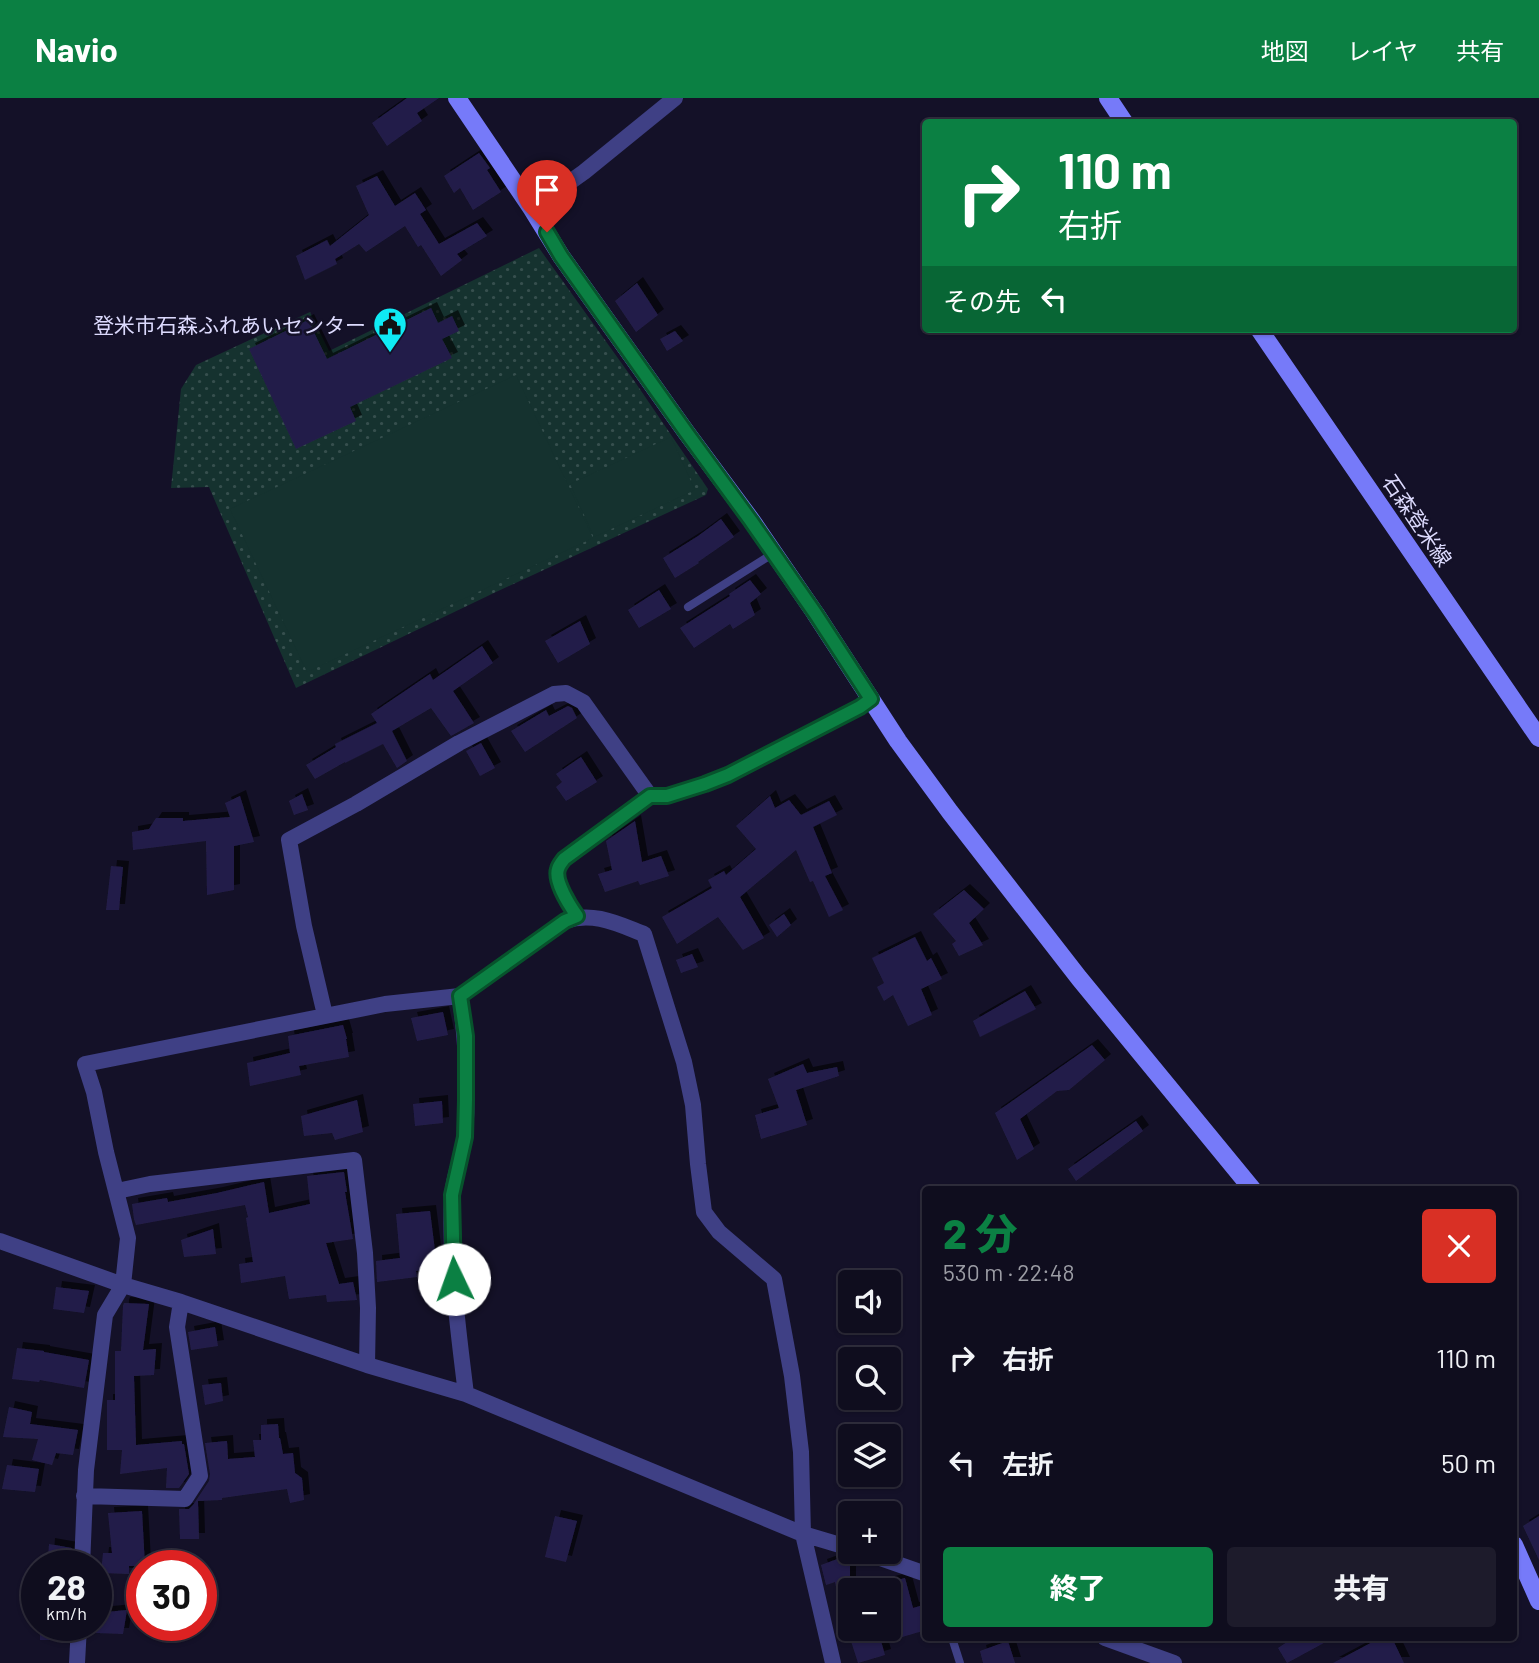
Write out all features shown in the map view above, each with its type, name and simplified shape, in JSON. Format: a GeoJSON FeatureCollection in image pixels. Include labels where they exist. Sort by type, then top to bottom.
{"type":"FeatureCollection","features":[{"type":"Feature","properties":{"kind":"street"},"geometry":{"type":"LineString","coordinates":[[457,98],[561,256],[774,553],[898,741],[1079,978],[1250,1186]]}},
{"type":"Feature","properties":{"kind":"street"},"geometry":{"type":"LineString","coordinates":[[532,209],[584,172],[675,98]]}},
{"type":"Feature","properties":{"kind":"street"},"geometry":{"type":"LineString","coordinates":[[1108,98],[1122,119]]}},
{"type":"Feature","properties":{"kind":"street","name":"石森登米線"},"geometry":{"type":"LineString","coordinates":[[1262,333],[1539,738]]}},
{"type":"Feature","properties":{"kind":"street"},"geometry":{"type":"LineString","coordinates":[[325,1015],[304,926],[289,840],[459,743],[554,694],[566,693],[583,702],[650,796]]}},
{"type":"Feature","properties":{"kind":"street"},"geometry":{"type":"LineString","coordinates":[[577,916],[558,880],[558,869],[564,859],[650,796],[667,796],[728,775],[871,699]]}},
{"type":"Feature","properties":{"kind":"street"},"geometry":{"type":"LineString","coordinates":[[83,1550],[86,1470],[105,1315],[123,1285],[128,1238],[85,1064],[385,1004],[460,996],[565,921],[577,916],[601,918],[644,933],[684,1062],[693,1105],[704,1212],[719,1232],[774,1279],[792,1376],[801,1452],[803,1534],[833,1663]]}},
{"type":"Feature","properties":{"kind":"street"},"geometry":{"type":"LineString","coordinates":[[460,996],[466,1036],[465,1137],[452,1195],[458,1328],[466,1394]]}},
{"type":"Feature","properties":{"kind":"street"},"geometry":{"type":"LineString","coordinates":[[117,1191],[150,1184],[354,1160],[365,1253],[367,1365]]}},
{"type":"Feature","properties":{"kind":"street"},"geometry":{"type":"LineString","coordinates":[[0,1241],[123,1285],[367,1365],[466,1394],[803,1534],[838,1544]]}},
{"type":"Feature","properties":{"kind":"street"},"geometry":{"type":"LineString","coordinates":[[85,1496],[185,1499],[200,1476],[177,1327],[181,1302]]}},
{"type":"Feature","properties":{"kind":"street"},"geometry":{"type":"LineString","coordinates":[[1517,1552],[1539,1601]]}},
{"type":"Feature","properties":{"kind":"street"},"geometry":{"type":"LineString","coordinates":[[897,1564],[922,1573]]}},
{"type":"Feature","properties":{"kind":"street"},"geometry":{"type":"LineString","coordinates":[[77,1663],[78,1641]]}},
{"type":"Feature","properties":{"kind":"street"},"geometry":{"type":"LineString","coordinates":[[1113,1641],[1174,1663]]}},
{"type":"Feature","properties":{"kind":"lane"},"geometry":{"type":"LineString","coordinates":[[688,607],[774,553]]}},
{"type":"Feature","properties":{"kind":"lane"},"geometry":{"type":"LineString","coordinates":[[953,1641],[960,1663]]}},
{"type":"Feature","properties":{"kind":"green space"},"geometry":{"type":"Polygon","coordinates":[[[539,248],[708,489],[706,495],[296,688],[209,487],[171,488],[181,389],[196,365],[310,312],[329,351],[539,248]]]}},
{"type":"Feature","properties":{"kind":"green space"},"geometry":{"type":"Polygon","coordinates":[[[516,375],[593,538],[307,672],[230,509],[516,375]]]}},
{"type":"Feature","properties":{"kind":"green space"},"geometry":{"type":"Polygon","coordinates":[[[671,437],[695,490],[594,537],[570,484],[671,437]]]}},
{"type":"Feature","properties":{"kind":"building"},"geometry":{"type":"Polygon","coordinates":[[[407,98],[439,98],[417,113],[422,121],[387,146],[372,123],[407,98]]]}},
{"type":"Feature","properties":{"kind":"building"},"geometry":{"type":"Polygon","coordinates":[[[479,153],[490,168],[487,170],[501,192],[473,210],[460,188],[454,193],[444,176],[479,153]]]}},
{"type":"Feature","properties":{"kind":"building"},"geometry":{"type":"Polygon","coordinates":[[[377,176],[395,206],[415,193],[426,210],[420,214],[439,244],[477,223],[487,236],[457,254],[462,260],[441,276],[405,226],[366,252],[359,244],[335,259],[337,264],[305,280],[296,256],[327,240],[330,246],[369,215],[356,186],[377,176]]]}},
{"type":"Feature","properties":{"kind":"building"},"geometry":{"type":"Polygon","coordinates":[[[637,283],[658,315],[636,332],[615,301],[637,283]]]}},
{"type":"Feature","properties":{"kind":"building"},"geometry":{"type":"Polygon","coordinates":[[[431,308],[438,323],[452,316],[459,331],[442,339],[452,358],[350,407],[356,421],[296,449],[249,349],[308,320],[327,359],[431,308]]]}},
{"type":"Feature","properties":{"kind":"building"},"geometry":{"type":"Polygon","coordinates":[[[675,331],[683,341],[667,351],[660,339],[675,331]]]}},
{"type":"Feature","properties":{"kind":"building"},"geometry":{"type":"Polygon","coordinates":[[[721,519],[734,537],[675,578],[663,558],[721,519]]]}},
{"type":"Feature","properties":{"kind":"building"},"geometry":{"type":"Polygon","coordinates":[[[750,580],[761,594],[750,603],[755,615],[733,629],[730,624],[694,648],[680,628],[750,580]]]}},
{"type":"Feature","properties":{"kind":"building"},"geometry":{"type":"Polygon","coordinates":[[[659,590],[671,609],[639,628],[628,610],[659,590]]]}},
{"type":"Feature","properties":{"kind":"building"},"geometry":{"type":"Polygon","coordinates":[[[580,621],[590,644],[558,663],[545,641],[580,621]]]}},
{"type":"Feature","properties":{"kind":"building"},"geometry":{"type":"Polygon","coordinates":[[[482,646],[493,663],[453,691],[474,723],[451,736],[431,708],[392,731],[407,761],[397,768],[383,744],[315,779],[306,765],[336,747],[335,744],[377,723],[371,714],[430,674],[433,680],[482,646]]]}},
{"type":"Feature","properties":{"kind":"building"},"geometry":{"type":"Polygon","coordinates":[[[568,706],[577,718],[525,752],[511,731],[546,710],[549,716],[568,706]]]}},
{"type":"Feature","properties":{"kind":"building"},"geometry":{"type":"Polygon","coordinates":[[[481,743],[495,768],[480,776],[466,751],[481,743]]]}},
{"type":"Feature","properties":{"kind":"building"},"geometry":{"type":"Polygon","coordinates":[[[581,757],[597,782],[566,801],[556,787],[562,782],[556,774],[581,757]]]}},
{"type":"Feature","properties":{"kind":"building"},"geometry":{"type":"Polygon","coordinates":[[[302,794],[308,810],[294,815],[289,801],[302,794]]]}},
{"type":"Feature","properties":{"kind":"building"},"geometry":{"type":"Polygon","coordinates":[[[240,796],[254,842],[234,846],[234,890],[207,895],[206,841],[133,850],[132,832],[149,829],[156,818],[183,818],[183,821],[230,817],[225,803],[240,796]]]}},
{"type":"Feature","properties":{"kind":"building"},"geometry":{"type":"Polygon","coordinates":[[[770,796],[775,808],[789,800],[801,815],[829,801],[837,815],[813,827],[832,873],[825,876],[843,910],[829,917],[796,850],[740,897],[764,938],[743,950],[718,917],[677,944],[662,917],[712,888],[708,880],[724,871],[726,875],[756,849],[736,826],[770,796]]]}},
{"type":"Feature","properties":{"kind":"building"},"geometry":{"type":"Polygon","coordinates":[[[635,821],[642,862],[661,856],[669,876],[640,885],[638,881],[605,892],[598,874],[612,870],[606,841],[635,821]]]}},
{"type":"Feature","properties":{"kind":"building"},"geometry":{"type":"Polygon","coordinates":[[[111,866],[123,867],[119,910],[106,910],[111,866]]]}},
{"type":"Feature","properties":{"kind":"building"},"geometry":{"type":"Polygon","coordinates":[[[964,890],[984,909],[969,923],[983,945],[959,956],[952,944],[956,941],[933,914],[964,890]]]}},
{"type":"Feature","properties":{"kind":"building"},"geometry":{"type":"Polygon","coordinates":[[[784,914],[791,925],[777,937],[769,925],[784,914]]]}},
{"type":"Feature","properties":{"kind":"building"},"geometry":{"type":"Polygon","coordinates":[[[915,937],[927,961],[931,958],[942,979],[921,989],[932,1015],[908,1026],[893,995],[884,1001],[877,987],[884,983],[872,958],[915,937]]]}},
{"type":"Feature","properties":{"kind":"building"},"geometry":{"type":"Polygon","coordinates":[[[692,954],[698,967],[681,973],[676,960],[692,954]]]}},
{"type":"Feature","properties":{"kind":"building"},"geometry":{"type":"Polygon","coordinates":[[[1025,991],[1036,1009],[980,1037],[973,1021],[1025,991]]]}},
{"type":"Feature","properties":{"kind":"building"},"geometry":{"type":"Polygon","coordinates":[[[443,1012],[448,1035],[417,1041],[411,1018],[443,1012]]]}},
{"type":"Feature","properties":{"kind":"building"},"geometry":{"type":"Polygon","coordinates":[[[343,1025],[349,1057],[299,1066],[301,1075],[250,1086],[247,1063],[290,1053],[288,1036],[343,1025]]]}},
{"type":"Feature","properties":{"kind":"building"},"geometry":{"type":"Polygon","coordinates":[[[1092,1045],[1105,1060],[1069,1090],[1057,1091],[1020,1119],[1034,1149],[1017,1160],[995,1113],[1092,1045]]]}},
{"type":"Feature","properties":{"kind":"building"},"geometry":{"type":"Polygon","coordinates":[[[803,1064],[807,1073],[837,1067],[839,1076],[796,1090],[807,1125],[761,1139],[755,1115],[779,1108],[768,1079],[803,1064]]]}},
{"type":"Feature","properties":{"kind":"building"},"geometry":{"type":"Polygon","coordinates":[[[357,1100],[363,1132],[335,1140],[332,1133],[304,1136],[301,1116],[357,1100]]]}},
{"type":"Feature","properties":{"kind":"building"},"geometry":{"type":"Polygon","coordinates":[[[442,1101],[443,1123],[415,1126],[413,1104],[442,1101]]]}},
{"type":"Feature","properties":{"kind":"building"},"geometry":{"type":"Polygon","coordinates":[[[1136,1121],[1143,1131],[1076,1181],[1068,1169],[1136,1121]]]}},
{"type":"Feature","properties":{"kind":"building"},"geometry":{"type":"Polygon","coordinates":[[[344,1172],[353,1239],[326,1243],[339,1284],[353,1282],[357,1300],[327,1302],[326,1295],[289,1299],[285,1276],[241,1283],[239,1264],[253,1262],[245,1205],[136,1225],[134,1219],[132,1204],[167,1198],[168,1202],[264,1182],[269,1213],[310,1204],[307,1176],[344,1172]]]}},
{"type":"Feature","properties":{"kind":"building"},"geometry":{"type":"Polygon","coordinates":[[[430,1211],[435,1251],[441,1250],[442,1266],[416,1271],[417,1277],[377,1282],[376,1261],[400,1258],[396,1214],[430,1211]]]}},
{"type":"Feature","properties":{"kind":"building"},"geometry":{"type":"Polygon","coordinates":[[[213,1229],[216,1254],[184,1257],[181,1240],[213,1229]]]}},
{"type":"Feature","properties":{"kind":"building"},"geometry":{"type":"Polygon","coordinates":[[[56,1287],[89,1291],[84,1313],[53,1309],[56,1287]]]}},
{"type":"Feature","properties":{"kind":"building"},"geometry":{"type":"Polygon","coordinates":[[[124,1303],[149,1304],[143,1350],[156,1349],[154,1375],[134,1376],[136,1445],[182,1441],[189,1474],[179,1488],[166,1488],[167,1468],[120,1474],[122,1450],[107,1450],[107,1400],[115,1400],[115,1351],[121,1351],[124,1303]]]}},
{"type":"Feature","properties":{"kind":"building"},"geometry":{"type":"Polygon","coordinates":[[[215,1327],[218,1346],[191,1350],[188,1332],[215,1327]]]}},
{"type":"Feature","properties":{"kind":"building"},"geometry":{"type":"Polygon","coordinates":[[[17,1348],[89,1360],[84,1388],[40,1380],[12,1379],[17,1348]]]}},
{"type":"Feature","properties":{"kind":"building"},"geometry":{"type":"Polygon","coordinates":[[[221,1383],[223,1401],[205,1405],[202,1385],[221,1383]]]}},
{"type":"Feature","properties":{"kind":"building"},"geometry":{"type":"Polygon","coordinates":[[[9,1407],[32,1412],[30,1424],[78,1430],[73,1455],[56,1453],[52,1465],[32,1460],[38,1439],[3,1437],[9,1407]]]}},
{"type":"Feature","properties":{"kind":"building"},"geometry":{"type":"Polygon","coordinates":[[[278,1424],[283,1454],[293,1453],[295,1473],[302,1478],[304,1500],[290,1503],[287,1489],[222,1500],[198,1501],[199,1539],[180,1539],[179,1509],[189,1509],[209,1481],[205,1443],[227,1441],[228,1459],[255,1457],[253,1440],[261,1440],[261,1425],[278,1424]]]}},
{"type":"Feature","properties":{"kind":"building"},"geometry":{"type":"Polygon","coordinates":[[[7,1465],[39,1469],[35,1492],[2,1489],[7,1465]]]}},
{"type":"Feature","properties":{"kind":"building"},"geometry":{"type":"Polygon","coordinates":[[[142,1511],[144,1550],[126,1550],[126,1574],[112,1573],[108,1513],[142,1511]]]}},
{"type":"Feature","properties":{"kind":"building"},"geometry":{"type":"Polygon","coordinates":[[[555,1516],[577,1521],[566,1562],[545,1557],[555,1516]]]}},
{"type":"Feature","properties":{"kind":"building"},"geometry":{"type":"Polygon","coordinates":[[[1539,1516],[1539,1560],[1523,1526],[1539,1516]]]}},
{"type":"Feature","properties":{"kind":"building"},"geometry":{"type":"Polygon","coordinates":[[[49,1544],[72,1548],[72,1550],[49,1550],[49,1544]]]}},
{"type":"Feature","properties":{"kind":"building"},"geometry":{"type":"Polygon","coordinates":[[[838,1559],[838,1564],[850,1564],[850,1578],[838,1578],[838,1595],[835,1582],[826,1585],[821,1565],[838,1559]]]}},
{"type":"Feature","properties":{"kind":"building"},"geometry":{"type":"Polygon","coordinates":[[[905,1578],[913,1608],[920,1606],[922,1631],[901,1637],[901,1579],[905,1578]]]}},
{"type":"Feature","properties":{"kind":"building"},"geometry":{"type":"Polygon","coordinates":[[[126,1610],[123,1634],[112,1634],[112,1611],[126,1610]]]}},
{"type":"Feature","properties":{"kind":"building"},"geometry":{"type":"Polygon","coordinates":[[[851,1641],[881,1641],[885,1655],[858,1663],[851,1641]]]}},
{"type":"Feature","properties":{"kind":"building"},"geometry":{"type":"Polygon","coordinates":[[[1008,1641],[1015,1663],[983,1663],[980,1651],[1008,1641]]]}},
{"type":"Feature","properties":{"kind":"building"},"geometry":{"type":"Polygon","coordinates":[[[1288,1641],[1327,1641],[1287,1663],[1278,1648],[1288,1641]]]}},
{"type":"Feature","properties":{"kind":"building"},"geometry":{"type":"Polygon","coordinates":[[[1374,1641],[1393,1641],[1404,1663],[1333,1663],[1374,1641]]]}},
{"type":"Feature","properties":{"kind":"place","name":"登米市石森ふれあいセンター"},"geometry":{"type":"Point","coordinates":[390,354]}},
{"type":"Feature","properties":{"kind":"route"},"geometry":{"type":"LineString","coordinates":[[454,1279],[452,1195],[465,1137],[466,1100],[466,1036],[460,996],[565,921],[577,916],[558,880],[558,869],[564,859],[650,796],[667,796],[728,775],[871,699],[815,613],[561,256],[547,232]]}}]}
